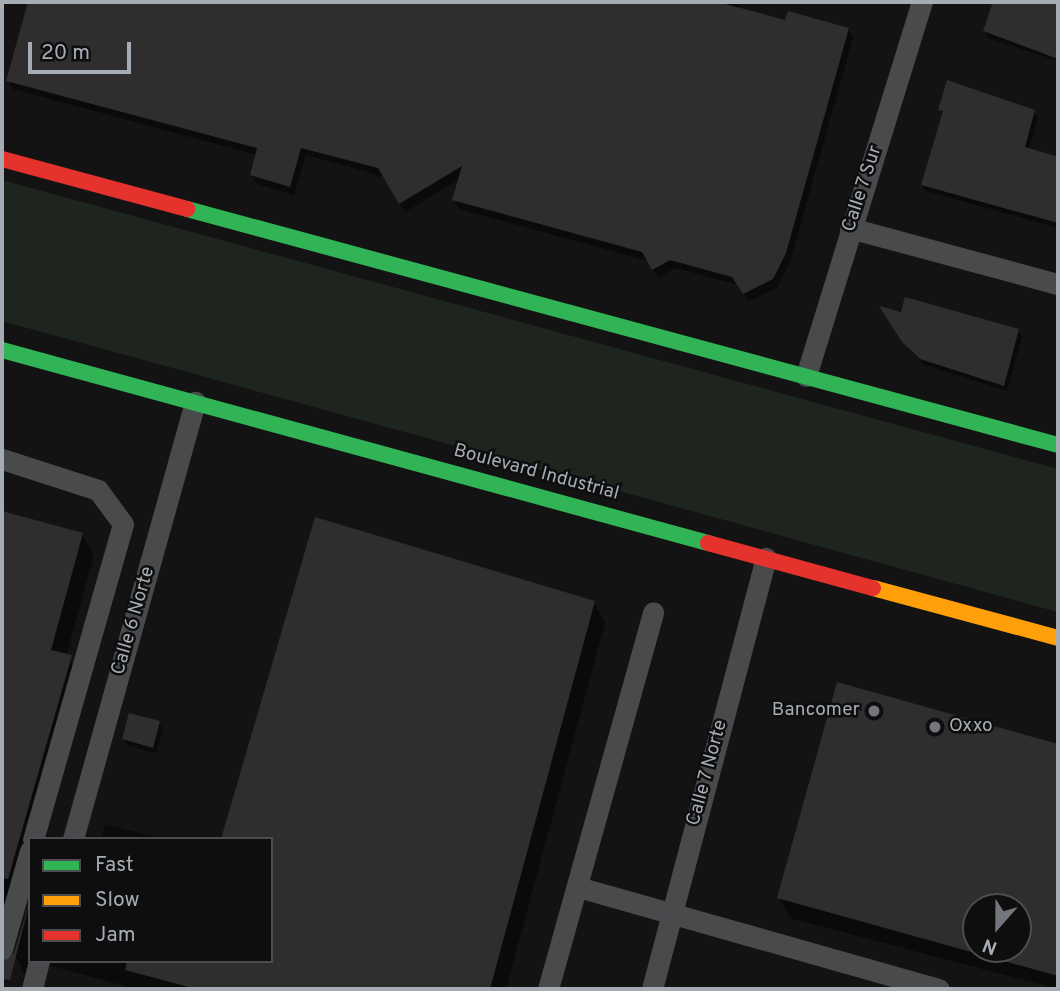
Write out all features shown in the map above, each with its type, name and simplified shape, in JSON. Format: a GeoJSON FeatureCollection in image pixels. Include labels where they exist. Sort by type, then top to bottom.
{"type":"FeatureCollection","features":[{"type":"Feature","properties":{"kind":"highway"},"geometry":{"type":"LineString","coordinates":[[2,159],[1058,445]]}},
{"type":"Feature","properties":{"kind":"highway","name":"Boulevard Industrial"},"geometry":{"type":"LineString","coordinates":[[2,350],[1058,638]]}},
{"type":"Feature","properties":{"kind":"lane","name":"Calle 7 Sur"},"geometry":{"type":"LineString","coordinates":[[806,376],[922,2]]}},
{"type":"Feature","properties":{"kind":"lane"},"geometry":{"type":"LineString","coordinates":[[850,228],[1058,284]]}},
{"type":"Feature","properties":{"kind":"lane","name":"Calle 6 Norte"},"geometry":{"type":"LineString","coordinates":[[75,837],[195,402]]}},
{"type":"Feature","properties":{"kind":"lane"},"geometry":{"type":"LineString","coordinates":[[2,460],[98,490],[123,524],[34,837]]}},
{"type":"Feature","properties":{"kind":"lane","name":"Calle 7 Norte"},"geometry":{"type":"LineString","coordinates":[[652,989],[765,558]]}},
{"type":"Feature","properties":{"kind":"lane"},"geometry":{"type":"LineString","coordinates":[[548,989],[653,612]]}},
{"type":"Feature","properties":{"kind":"lane"},"geometry":{"type":"LineString","coordinates":[[2,949],[28,858]]}},
{"type":"Feature","properties":{"kind":"lane"},"geometry":{"type":"LineString","coordinates":[[578,887],[939,989]]}},
{"type":"Feature","properties":{"kind":"lane"},"geometry":{"type":"LineString","coordinates":[[32,989],[38,963]]}},
{"type":"Feature","properties":{"kind":"shaded area"},"geometry":{"type":"Polygon","coordinates":[[[2,180],[1058,469],[1058,612],[2,321],[2,180]]]}},
{"type":"Feature","properties":{"kind":"building"},"geometry":{"type":"Polygon","coordinates":[[[28,2],[718,2],[785,20],[788,11],[849,28],[786,253],[773,279],[743,294],[732,277],[670,260],[652,270],[642,252],[452,200],[462,166],[399,204],[378,168],[301,148],[290,187],[250,175],[257,148],[6,81],[28,2]]]}},
{"type":"Feature","properties":{"kind":"building"},"geometry":{"type":"Polygon","coordinates":[[[993,2],[1058,2],[1058,59],[983,31],[993,2]]]}},
{"type":"Feature","properties":{"kind":"building"},"geometry":{"type":"Polygon","coordinates":[[[947,80],[1035,110],[1025,147],[1058,157],[1058,223],[921,185],[943,111],[938,110],[947,80]]]}},
{"type":"Feature","properties":{"kind":"building"},"geometry":{"type":"Polygon","coordinates":[[[905,297],[1019,329],[1004,386],[920,359],[902,342],[879,306],[901,312],[905,297]]]}},
{"type":"Feature","properties":{"kind":"building"},"geometry":{"type":"Polygon","coordinates":[[[2,511],[83,533],[51,650],[72,655],[8,879],[2,878],[2,511]]]}},
{"type":"Feature","properties":{"kind":"building"},"geometry":{"type":"Polygon","coordinates":[[[315,517],[595,601],[490,989],[196,989],[125,970],[127,963],[273,963],[273,837],[222,837],[315,517]]]}},
{"type":"Feature","properties":{"kind":"building"},"geometry":{"type":"Polygon","coordinates":[[[837,682],[1058,744],[1058,976],[1011,963],[1032,963],[1032,893],[962,893],[962,949],[777,898],[837,682]]]}},
{"type":"Feature","properties":{"kind":"building"},"geometry":{"type":"Polygon","coordinates":[[[129,713],[160,721],[153,748],[122,739],[129,713]]]}},
{"type":"Feature","properties":{"kind":"building"},"geometry":{"type":"Polygon","coordinates":[[[28,907],[10,980],[2,979],[2,962],[14,953],[28,907]]]}},
{"type":"Feature","properties":{"kind":"traffic: fast"},"geometry":{"type":"LineString","coordinates":[[187,209],[1058,445]]}},
{"type":"Feature","properties":{"kind":"traffic: fast"},"geometry":{"type":"LineString","coordinates":[[2,350],[708,543]]}},
{"type":"Feature","properties":{"kind":"traffic: slow"},"geometry":{"type":"LineString","coordinates":[[873,588],[1058,638]]}},
{"type":"Feature","properties":{"kind":"traffic: jam"},"geometry":{"type":"LineString","coordinates":[[2,159],[187,209]]}},
{"type":"Feature","properties":{"kind":"traffic: jam"},"geometry":{"type":"LineString","coordinates":[[708,543],[873,588]]}},
{"type":"Feature","properties":{"kind":"place","name":"Bancomer"},"geometry":{"type":"Point","coordinates":[874,711]}},
{"type":"Feature","properties":{"kind":"place","name":"Oxxo"},"geometry":{"type":"Point","coordinates":[935,727]}}]}
